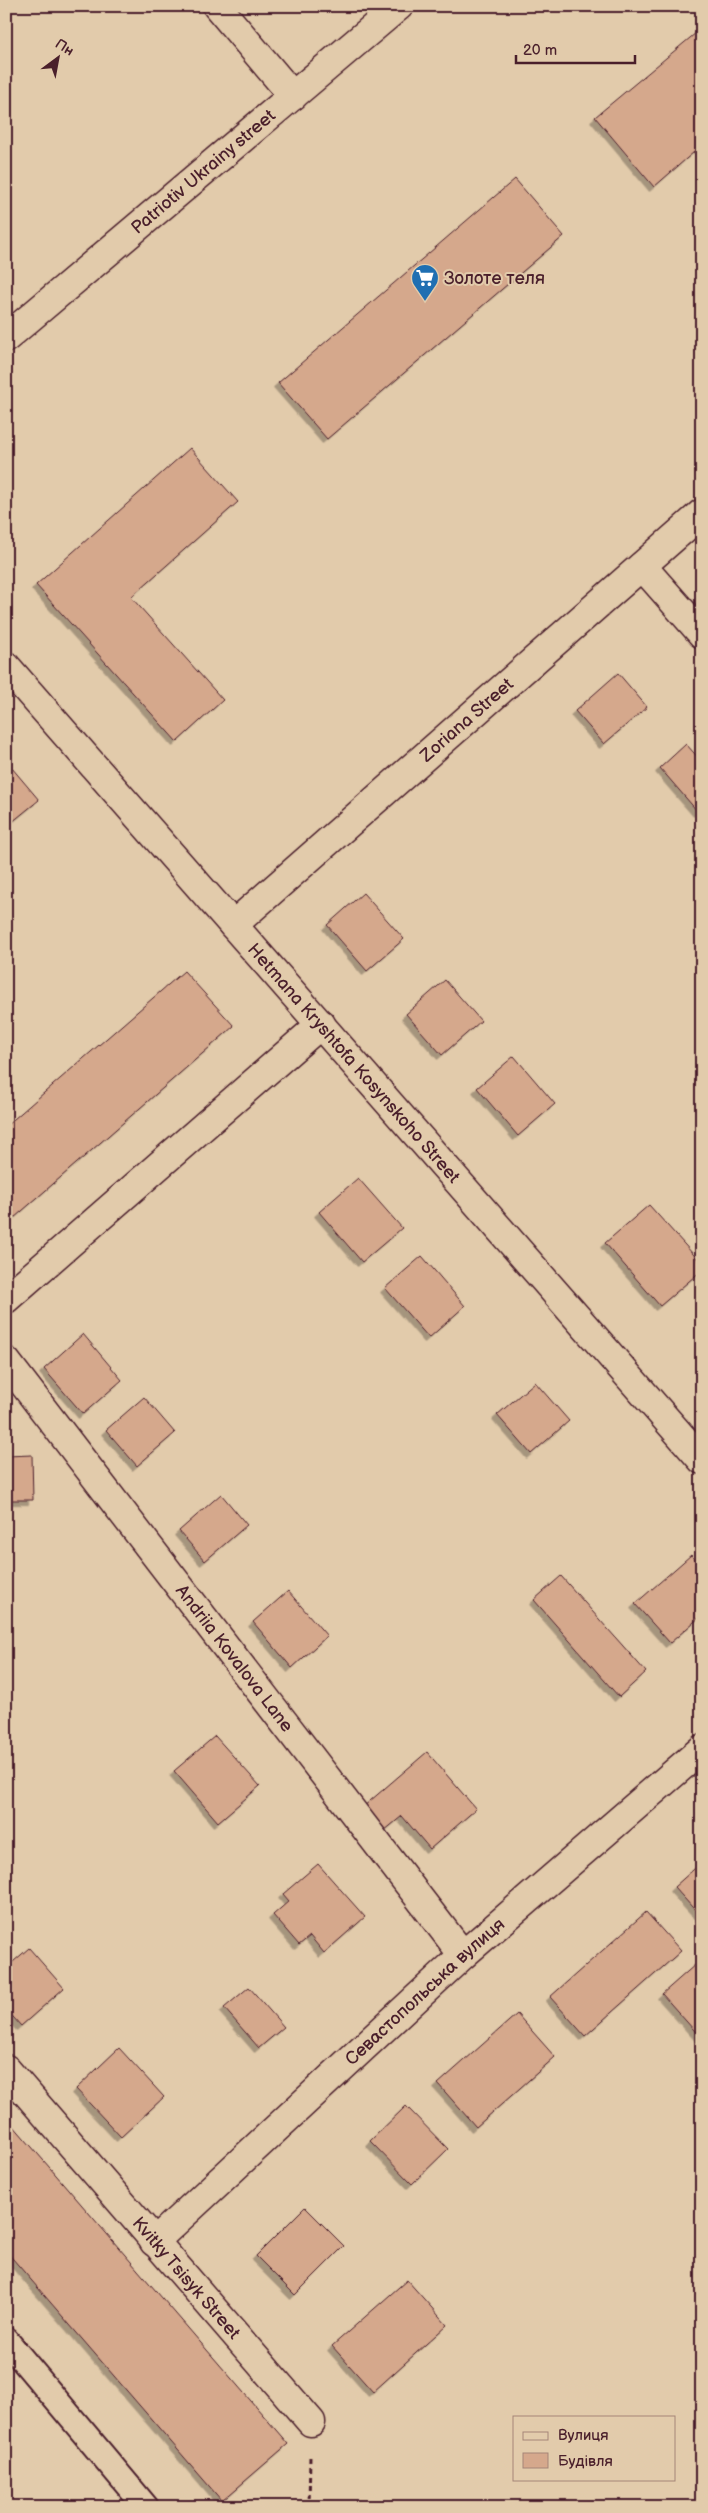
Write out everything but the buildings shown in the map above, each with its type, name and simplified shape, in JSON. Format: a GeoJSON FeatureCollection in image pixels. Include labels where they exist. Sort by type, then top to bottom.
{"type":"FeatureCollection","features":[{"type":"Feature","properties":{"kind":"street"},"geometry":{"type":"LineString","coordinates":[[217,6],[294,96]]}},
{"type":"Feature","properties":{"kind":"street","name":"Patriotiv Ukrainy street"},"geometry":{"type":"LineString","coordinates":[[6,338],[399,6]]}},
{"type":"Feature","properties":{"kind":"street","name":"Zoriana Street"},"geometry":{"type":"LineString","coordinates":[[233,925],[702,514]]}},
{"type":"Feature","properties":{"kind":"street"},"geometry":{"type":"LineString","coordinates":[[642,566],[702,634]]}},
{"type":"Feature","properties":{"kind":"street","name":"Hetmana Kryshtofa Kosynskoho Street"},"geometry":{"type":"LineString","coordinates":[[6,666],[702,1460]]}},
{"type":"Feature","properties":{"kind":"street"},"geometry":{"type":"LineString","coordinates":[[6,1299],[321,1024]]}},
{"type":"Feature","properties":{"kind":"street","name":"Andriia Kovalova Lane"},"geometry":{"type":"LineString","coordinates":[[6,1361],[463,1955]]}},
{"type":"Feature","properties":{"kind":"street","name":"Севастопольська вулиця"},"geometry":{"type":"LineString","coordinates":[[154,2242],[463,1955],[702,1749]]}},
{"type":"Feature","properties":{"kind":"street","name":"Kvitky Tsisyk Street"},"geometry":{"type":"LineString","coordinates":[[6,2069],[311,2422]]}},
{"type":"Feature","properties":{"kind":"lane"},"geometry":{"type":"LineString","coordinates":[[6,2340],[146,2507]]}},
{"type":"Feature","properties":{"kind":"path"},"geometry":{"type":"LineString","coordinates":[[308,2507],[311,2422]]}},
{"type":"Feature","properties":{"kind":"place","name":"Золоте теля"},"geometry":{"type":"Point","coordinates":[425,302]}}]}
